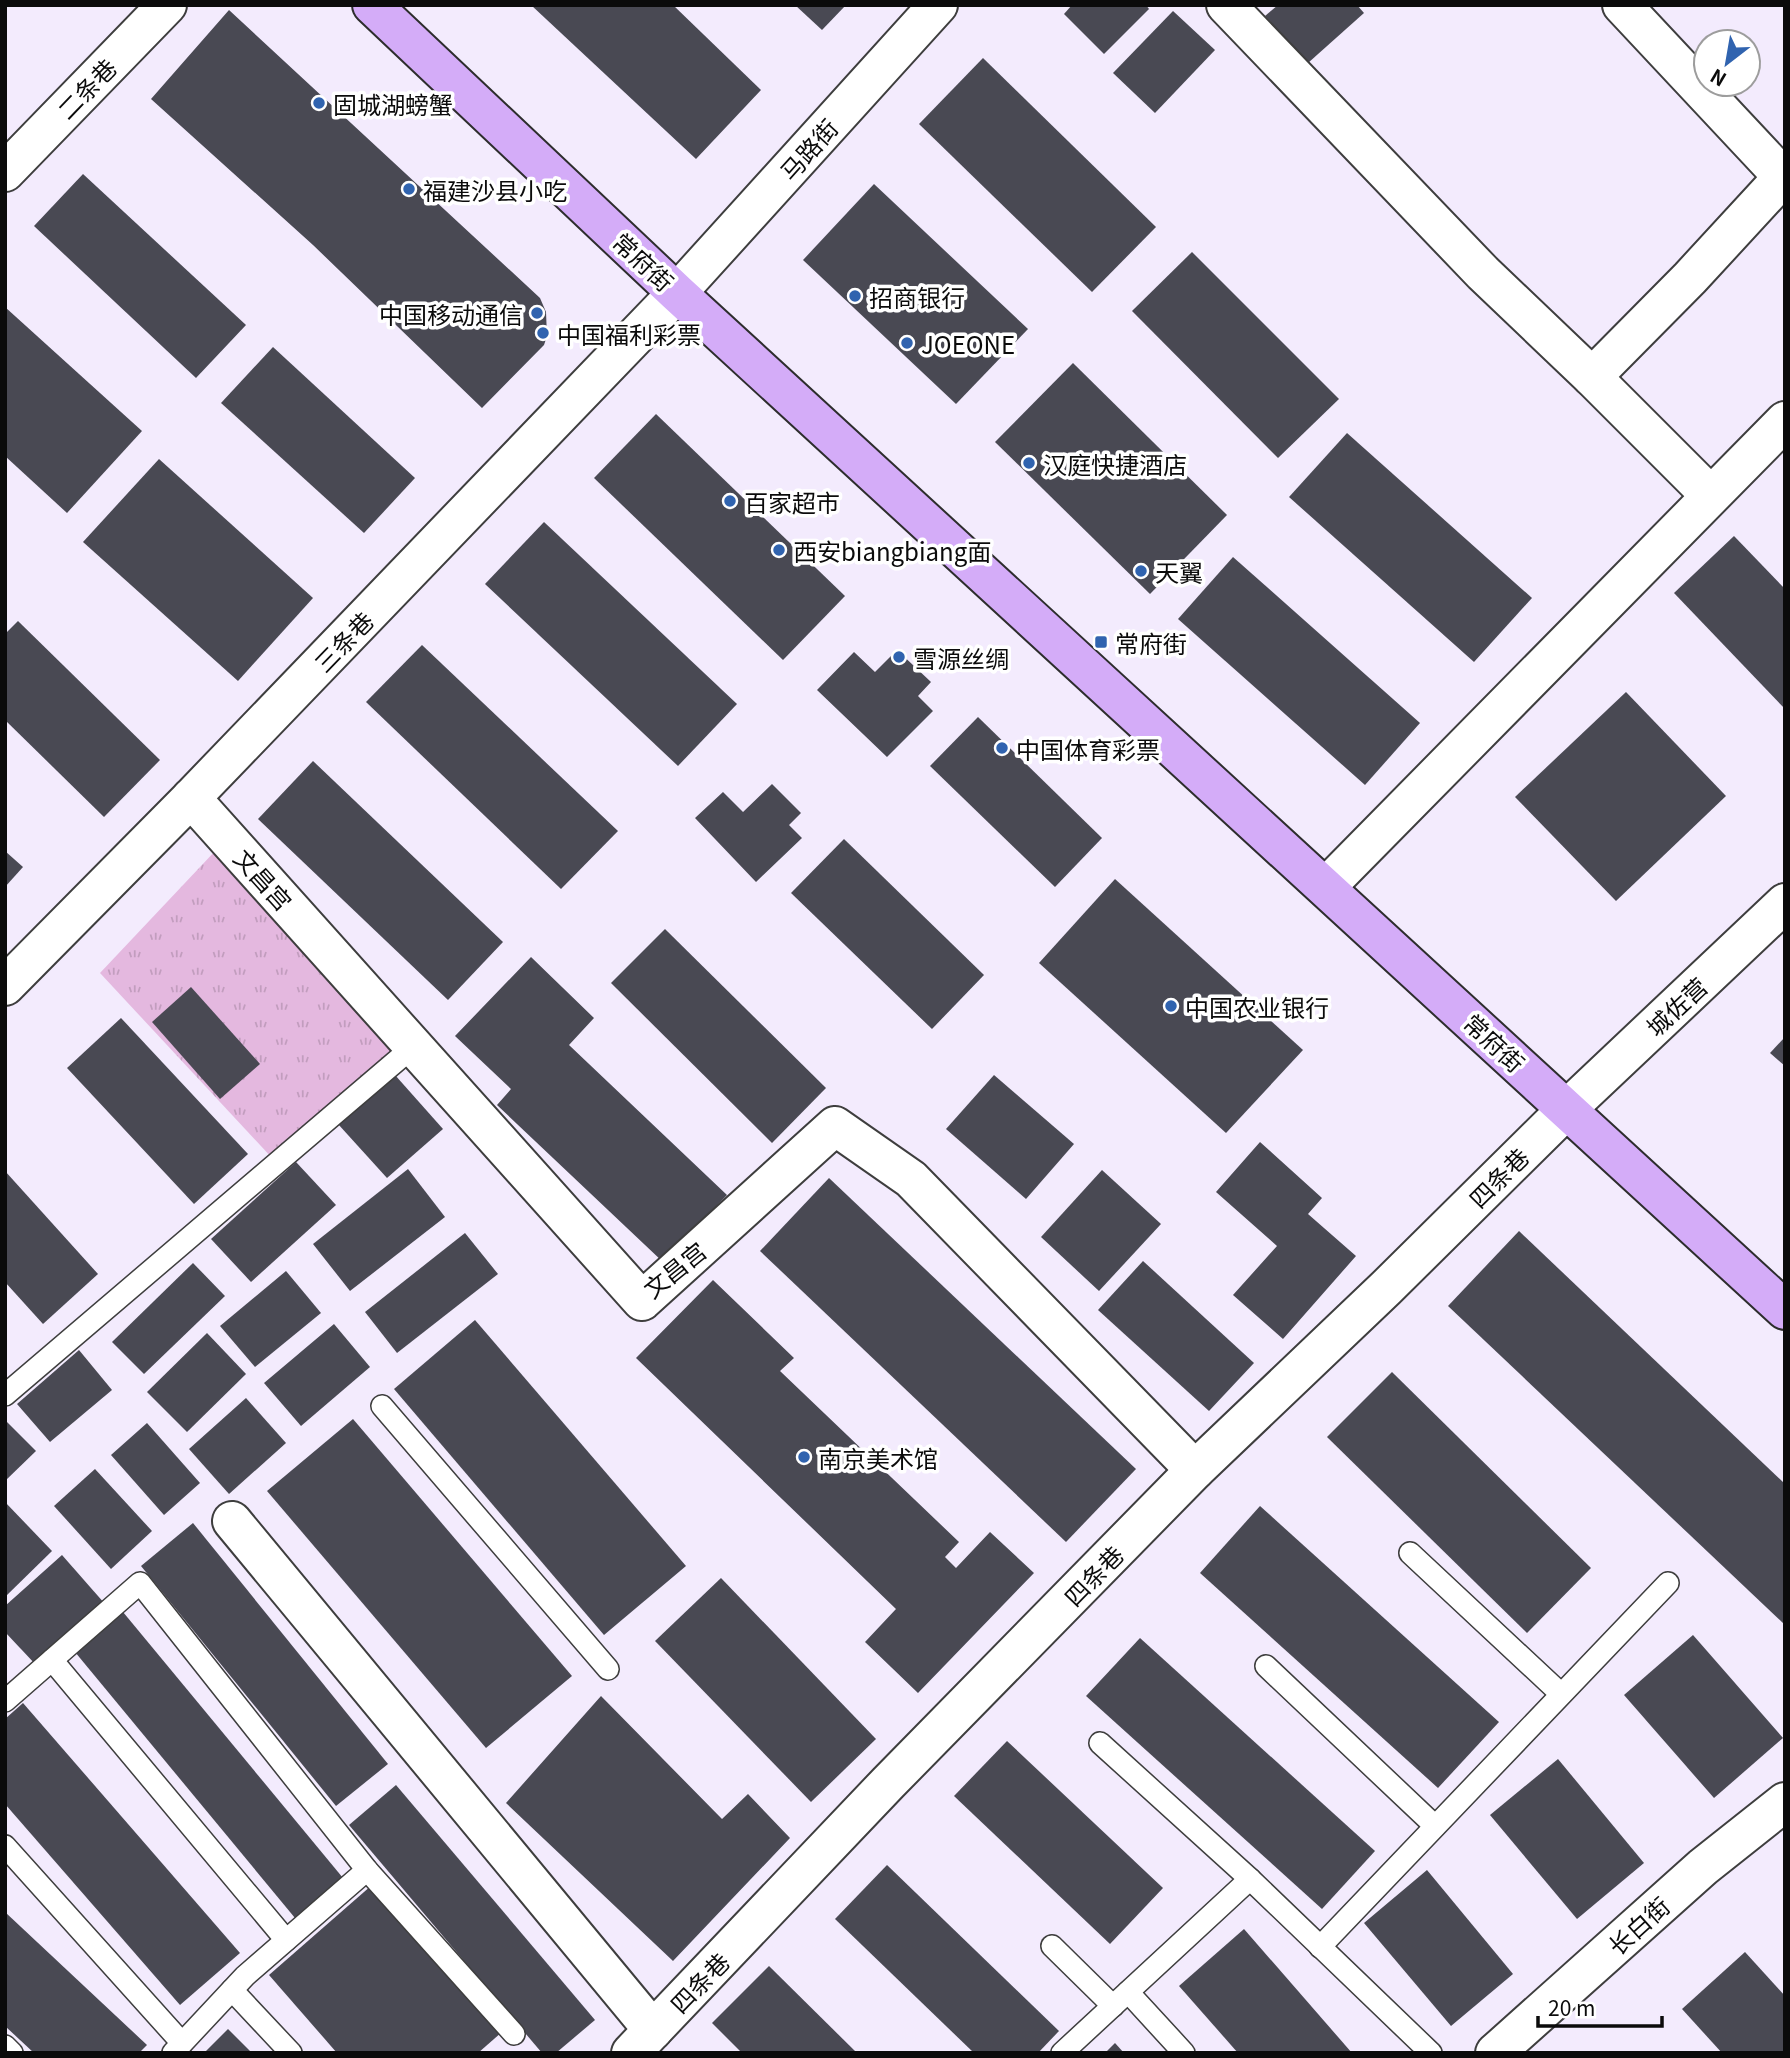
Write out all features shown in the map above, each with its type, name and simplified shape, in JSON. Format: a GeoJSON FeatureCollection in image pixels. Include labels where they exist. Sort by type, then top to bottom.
{"type":"FeatureCollection","features":[{"type":"Feature","properties":{"kind":"main road","name":"常府街"},"geometry":{"type":"LineString","coordinates":[[372,5],[677,293],[1785,1310]]}},
{"type":"Feature","properties":{"kind":"street","name":"二条巷"},"geometry":{"type":"LineString","coordinates":[[5,172],[167,5]]}},
{"type":"Feature","properties":{"kind":"street","name":"马路街"},"geometry":{"type":"LineString","coordinates":[[677,293],[938,5]]}},
{"type":"Feature","properties":{"kind":"street"},"geometry":{"type":"LineString","coordinates":[[1226,5],[1483,272],[1710,495]]}},
{"type":"Feature","properties":{"kind":"street"},"geometry":{"type":"LineString","coordinates":[[1592,377],[1690,278],[1783,177],[1622,5]]}},
{"type":"Feature","properties":{"kind":"street","name":"三条巷"},"geometry":{"type":"LineString","coordinates":[[5,986],[191,798],[677,293]]}},
{"type":"Feature","properties":{"kind":"street"},"geometry":{"type":"LineString","coordinates":[[1326,887],[1785,421]]}},
{"type":"Feature","properties":{"kind":"street","name":"文昌宫"},"geometry":{"type":"LineString","coordinates":[[191,798],[642,1301],[835,1126],[911,1178],[1195,1470]]}},
{"type":"Feature","properties":{"kind":"street","name":"城佐营"},"geometry":{"type":"LineString","coordinates":[[1567,1109],[1785,903]]}},
{"type":"Feature","properties":{"kind":"street","name":"四条巷"},"geometry":{"type":"LineString","coordinates":[[642,2041],[888,1783],[1195,1470],[1386,1288],[1567,1109]]}},
{"type":"Feature","properties":{"kind":"street"},"geometry":{"type":"LineString","coordinates":[[232,1521],[642,2041]]}},
{"type":"Feature","properties":{"kind":"street","name":"长白街"},"geometry":{"type":"LineString","coordinates":[[1495,2053],[1703,1867],[1785,1802]]}},
{"type":"Feature","properties":{"kind":"lane"},"geometry":{"type":"LineString","coordinates":[[5,1395],[414,1046]]}},
{"type":"Feature","properties":{"kind":"lane"},"geometry":{"type":"LineString","coordinates":[[382,1406],[608,1670]]}},
{"type":"Feature","properties":{"kind":"lane"},"geometry":{"type":"LineString","coordinates":[[1410,1553],[1561,1694]]}},
{"type":"Feature","properties":{"kind":"lane"},"geometry":{"type":"LineString","coordinates":[[5,1701],[140,1583],[366,1870],[514,2034]]}},
{"type":"Feature","properties":{"kind":"lane"},"geometry":{"type":"LineString","coordinates":[[1320,1947],[1668,1583]]}},
{"type":"Feature","properties":{"kind":"lane"},"geometry":{"type":"LineString","coordinates":[[52,1660],[286,1940]]}},
{"type":"Feature","properties":{"kind":"lane"},"geometry":{"type":"LineString","coordinates":[[1266,1666],[1435,1826]]}},
{"type":"Feature","properties":{"kind":"lane"},"geometry":{"type":"LineString","coordinates":[[1100,1743],[1250,1880],[1431,2053]]}},
{"type":"Feature","properties":{"kind":"lane"},"geometry":{"type":"LineString","coordinates":[[5,1846],[178,2048],[232,1990],[366,1870]]}},
{"type":"Feature","properties":{"kind":"lane"},"geometry":{"type":"LineString","coordinates":[[1062,2053],[1250,1880]]}},
{"type":"Feature","properties":{"kind":"lane"},"geometry":{"type":"LineString","coordinates":[[1052,1947],[1121,1999],[1184,2053]]}},
{"type":"Feature","properties":{"kind":"lane"},"geometry":{"type":"LineString","coordinates":[[232,1990],[291,2053]]}},
{"type":"Feature","properties":{"kind":"lane"},"geometry":{"type":"LineString","coordinates":[[5,2046],[12,2053]]}},
{"type":"Feature","properties":{"kind":"green space"},"geometry":{"type":"Polygon","coordinates":[[[217,849],[397,1046],[273,1159],[100,973],[217,849]]]}},
{"type":"Feature","properties":{"kind":"building"},"geometry":{"type":"Polygon","coordinates":[[[531,5],[673,5],[761,90],[696,159],[531,5]]]}},
{"type":"Feature","properties":{"kind":"building"},"geometry":{"type":"Polygon","coordinates":[[[795,5],[846,5],[822,30],[795,5]]]}},
{"type":"Feature","properties":{"kind":"building"},"geometry":{"type":"Polygon","coordinates":[[[1072,5],[1146,5],[1149,9],[1104,54],[1064,14],[1072,5]]]}},
{"type":"Feature","properties":{"kind":"building"},"geometry":{"type":"Polygon","coordinates":[[[1278,5],[1357,5],[1364,13],[1308,63],[1265,16],[1278,5]]]}},
{"type":"Feature","properties":{"kind":"building"},"geometry":{"type":"Polygon","coordinates":[[[229,10],[540,298],[546,312],[547,336],[544,345],[482,408],[313,245],[151,99],[229,10]]]}},
{"type":"Feature","properties":{"kind":"building"},"geometry":{"type":"Polygon","coordinates":[[[1173,11],[1215,50],[1155,113],[1113,73],[1173,11]]]}},
{"type":"Feature","properties":{"kind":"building"},"geometry":{"type":"Polygon","coordinates":[[[983,58],[1156,227],[1092,292],[919,124],[983,58]]]}},
{"type":"Feature","properties":{"kind":"building"},"geometry":{"type":"Polygon","coordinates":[[[83,174],[246,325],[196,378],[34,226],[83,174]]]}},
{"type":"Feature","properties":{"kind":"building"},"geometry":{"type":"Polygon","coordinates":[[[874,184],[1028,329],[956,404],[803,260],[874,184]]]}},
{"type":"Feature","properties":{"kind":"building"},"geometry":{"type":"Polygon","coordinates":[[[1192,252],[1339,399],[1278,458],[1132,311],[1192,252]]]}},
{"type":"Feature","properties":{"kind":"building"},"geometry":{"type":"Polygon","coordinates":[[[5,307],[142,431],[67,513],[5,456],[5,307]]]}},
{"type":"Feature","properties":{"kind":"building"},"geometry":{"type":"Polygon","coordinates":[[[273,347],[415,478],[364,533],[221,403],[273,347]]]}},
{"type":"Feature","properties":{"kind":"building"},"geometry":{"type":"Polygon","coordinates":[[[1073,363],[1227,515],[1150,594],[995,442],[1073,363]]]}},
{"type":"Feature","properties":{"kind":"building"},"geometry":{"type":"Polygon","coordinates":[[[656,414],[845,596],[783,660],[594,478],[656,414]]]}},
{"type":"Feature","properties":{"kind":"building"},"geometry":{"type":"Polygon","coordinates":[[[1347,433],[1532,598],[1474,662],[1289,497],[1347,433]]]}},
{"type":"Feature","properties":{"kind":"building"},"geometry":{"type":"Polygon","coordinates":[[[159,459],[313,598],[238,681],[83,542],[159,459]]]}},
{"type":"Feature","properties":{"kind":"building"},"geometry":{"type":"Polygon","coordinates":[[[544,522],[737,704],[678,766],[485,584],[544,522]]]}},
{"type":"Feature","properties":{"kind":"building"},"geometry":{"type":"Polygon","coordinates":[[[1734,536],[1785,589],[1785,709],[1674,593],[1734,536]]]}},
{"type":"Feature","properties":{"kind":"building"},"geometry":{"type":"Polygon","coordinates":[[[1233,557],[1420,723],[1365,785],[1178,619],[1233,557]]]}},
{"type":"Feature","properties":{"kind":"building"},"geometry":{"type":"Polygon","coordinates":[[[18,621],[160,760],[104,817],[5,720],[5,634],[18,621]]]}},
{"type":"Feature","properties":{"kind":"building"},"geometry":{"type":"Polygon","coordinates":[[[422,645],[618,831],[561,889],[366,702],[422,645]]]}},
{"type":"Feature","properties":{"kind":"building"},"geometry":{"type":"Polygon","coordinates":[[[897,650],[931,682],[918,696],[933,711],[887,757],[817,690],[854,652],[875,672],[897,650]]]}},
{"type":"Feature","properties":{"kind":"building"},"geometry":{"type":"Polygon","coordinates":[[[1626,692],[1726,796],[1616,901],[1515,797],[1626,692]]]}},
{"type":"Feature","properties":{"kind":"building"},"geometry":{"type":"Polygon","coordinates":[[[978,717],[1102,838],[1055,887],[930,766],[978,717]]]}},
{"type":"Feature","properties":{"kind":"building"},"geometry":{"type":"Polygon","coordinates":[[[313,761],[503,942],[448,1000],[258,819],[313,761]]]}},
{"type":"Feature","properties":{"kind":"building"},"geometry":{"type":"Polygon","coordinates":[[[772,784],[801,813],[789,825],[802,838],[756,882],[695,818],[723,792],[743,812],[772,784]]]}},
{"type":"Feature","properties":{"kind":"building"},"geometry":{"type":"Polygon","coordinates":[[[844,839],[984,975],[932,1029],[791,893],[844,839]]]}},
{"type":"Feature","properties":{"kind":"building"},"geometry":{"type":"Polygon","coordinates":[[[5,851],[23,867],[5,887],[5,851]]]}},
{"type":"Feature","properties":{"kind":"building","name":"中国农业银行"},"geometry":{"type":"Polygon","coordinates":[[[1115,879],[1303,1050],[1226,1133],[1039,963],[1115,879]]]}},
{"type":"Feature","properties":{"kind":"building"},"geometry":{"type":"Polygon","coordinates":[[[665,929],[826,1088],[772,1143],[611,983],[665,929]]]}},
{"type":"Feature","properties":{"kind":"building"},"geometry":{"type":"Polygon","coordinates":[[[531,957],[594,1018],[569,1045],[727,1195],[663,1262],[497,1105],[511,1089],[455,1036],[531,957]]]}},
{"type":"Feature","properties":{"kind":"building"},"geometry":{"type":"Polygon","coordinates":[[[191,987],[260,1064],[220,1099],[152,1022],[191,987]]]}},
{"type":"Feature","properties":{"kind":"building"},"geometry":{"type":"Polygon","coordinates":[[[121,1018],[248,1154],[194,1204],[67,1068],[121,1018]]]}},
{"type":"Feature","properties":{"kind":"building"},"geometry":{"type":"Polygon","coordinates":[[[1785,1037],[1785,1066],[1770,1053],[1785,1037]]]}},
{"type":"Feature","properties":{"kind":"building"},"geometry":{"type":"Polygon","coordinates":[[[395,1075],[443,1129],[387,1178],[338,1124],[395,1075]]]}},
{"type":"Feature","properties":{"kind":"building"},"geometry":{"type":"Polygon","coordinates":[[[994,1075],[1074,1144],[1026,1199],[946,1129],[994,1075]]]}},
{"type":"Feature","properties":{"kind":"building"},"geometry":{"type":"Polygon","coordinates":[[[1260,1142],[1322,1198],[1308,1214],[1356,1256],[1283,1339],[1233,1295],[1277,1246],[1216,1192],[1260,1142]]]}},
{"type":"Feature","properties":{"kind":"building"},"geometry":{"type":"Polygon","coordinates":[[[296,1162],[336,1205],[251,1282],[211,1239],[296,1162]]]}},
{"type":"Feature","properties":{"kind":"building"},"geometry":{"type":"Polygon","coordinates":[[[408,1169],[445,1217],[350,1291],[313,1244],[408,1169]]]}},
{"type":"Feature","properties":{"kind":"building"},"geometry":{"type":"Polygon","coordinates":[[[1102,1170],[1161,1224],[1099,1291],[1041,1237],[1102,1170]]]}},
{"type":"Feature","properties":{"kind":"building"},"geometry":{"type":"Polygon","coordinates":[[[5,1171],[98,1274],[43,1324],[5,1282],[5,1171]]]}},
{"type":"Feature","properties":{"kind":"building"},"geometry":{"type":"Polygon","coordinates":[[[829,1178],[1136,1469],[1066,1542],[760,1251],[829,1178]]]}},
{"type":"Feature","properties":{"kind":"building"},"geometry":{"type":"Polygon","coordinates":[[[1519,1231],[1785,1484],[1785,1625],[1448,1306],[1519,1231]]]}},
{"type":"Feature","properties":{"kind":"building"},"geometry":{"type":"Polygon","coordinates":[[[465,1233],[498,1274],[397,1353],[365,1312],[465,1233]]]}},
{"type":"Feature","properties":{"kind":"building"},"geometry":{"type":"Polygon","coordinates":[[[1143,1261],[1254,1363],[1209,1411],[1098,1310],[1143,1261]]]}},
{"type":"Feature","properties":{"kind":"building"},"geometry":{"type":"Polygon","coordinates":[[[193,1263],[225,1296],[144,1374],[112,1342],[193,1263]]]}},
{"type":"Feature","properties":{"kind":"building"},"geometry":{"type":"Polygon","coordinates":[[[286,1271],[321,1313],[255,1367],[220,1326],[286,1271]]]}},
{"type":"Feature","properties":{"kind":"building","name":"南京美术馆"},"geometry":{"type":"Polygon","coordinates":[[[713,1280],[794,1358],[780,1371],[959,1542],[945,1557],[956,1568],[990,1532],[1034,1573],[918,1693],[865,1642],[896,1609],[636,1358],[713,1280]]]}},
{"type":"Feature","properties":{"kind":"building"},"geometry":{"type":"Polygon","coordinates":[[[475,1320],[686,1566],[604,1635],[394,1389],[475,1320]]]}},
{"type":"Feature","properties":{"kind":"building"},"geometry":{"type":"Polygon","coordinates":[[[334,1324],[370,1367],[301,1426],[264,1383],[334,1324]]]}},
{"type":"Feature","properties":{"kind":"building"},"geometry":{"type":"Polygon","coordinates":[[[207,1333],[246,1374],[187,1432],[147,1392],[207,1333]]]}},
{"type":"Feature","properties":{"kind":"building"},"geometry":{"type":"Polygon","coordinates":[[[79,1350],[112,1390],[50,1442],[17,1404],[79,1350]]]}},
{"type":"Feature","properties":{"kind":"building"},"geometry":{"type":"Polygon","coordinates":[[[1392,1372],[1591,1568],[1527,1633],[1327,1437],[1392,1372]]]}},
{"type":"Feature","properties":{"kind":"building"},"geometry":{"type":"Polygon","coordinates":[[[246,1398],[286,1443],[229,1494],[189,1449],[246,1398]]]}},
{"type":"Feature","properties":{"kind":"building"},"geometry":{"type":"Polygon","coordinates":[[[353,1419],[572,1676],[486,1748],[267,1491],[353,1419]]]}},
{"type":"Feature","properties":{"kind":"building"},"geometry":{"type":"Polygon","coordinates":[[[5,1420],[36,1451],[5,1481],[5,1420]]]}},
{"type":"Feature","properties":{"kind":"building"},"geometry":{"type":"Polygon","coordinates":[[[147,1423],[200,1483],[164,1515],[111,1455],[147,1423]]]}},
{"type":"Feature","properties":{"kind":"building"},"geometry":{"type":"Polygon","coordinates":[[[95,1469],[152,1531],[111,1569],[54,1506],[95,1469]]]}},
{"type":"Feature","properties":{"kind":"building"},"geometry":{"type":"Polygon","coordinates":[[[5,1502],[52,1551],[5,1597],[5,1502]]]}},
{"type":"Feature","properties":{"kind":"building"},"geometry":{"type":"Polygon","coordinates":[[[1260,1506],[1499,1722],[1438,1788],[1200,1573],[1260,1506]]]}},
{"type":"Feature","properties":{"kind":"building"},"geometry":{"type":"Polygon","coordinates":[[[193,1523],[388,1764],[336,1806],[141,1566],[193,1523]]]}},
{"type":"Feature","properties":{"kind":"building"},"geometry":{"type":"Polygon","coordinates":[[[62,1555],[105,1604],[36,1665],[5,1632],[5,1606],[62,1555]]]}},
{"type":"Feature","properties":{"kind":"building"},"geometry":{"type":"Polygon","coordinates":[[[721,1578],[876,1739],[811,1802],[655,1641],[721,1578]]]}},
{"type":"Feature","properties":{"kind":"building"},"geometry":{"type":"Polygon","coordinates":[[[123,1612],[343,1878],[295,1918],[75,1652],[123,1612]]]}},
{"type":"Feature","properties":{"kind":"building"},"geometry":{"type":"Polygon","coordinates":[[[1693,1635],[1783,1738],[1714,1798],[1624,1695],[1693,1635]]]}},
{"type":"Feature","properties":{"kind":"building"},"geometry":{"type":"Polygon","coordinates":[[[1140,1638],[1375,1851],[1322,1909],[1086,1696],[1140,1638]]]}},
{"type":"Feature","properties":{"kind":"building"},"geometry":{"type":"Polygon","coordinates":[[[601,1696],[722,1819],[748,1794],[790,1838],[673,1961],[506,1803],[601,1696]]]}},
{"type":"Feature","properties":{"kind":"building"},"geometry":{"type":"Polygon","coordinates":[[[23,1703],[240,1953],[180,2005],[5,1804],[5,1719],[23,1703]]]}},
{"type":"Feature","properties":{"kind":"building"},"geometry":{"type":"Polygon","coordinates":[[[1007,1741],[1163,1888],[1110,1944],[954,1796],[1007,1741]]]}},
{"type":"Feature","properties":{"kind":"building"},"geometry":{"type":"Polygon","coordinates":[[[1558,1759],[1644,1863],[1577,1919],[1490,1815],[1558,1759]]]}},
{"type":"Feature","properties":{"kind":"building"},"geometry":{"type":"Polygon","coordinates":[[[396,1785],[595,2020],[556,2053],[542,2053],[349,1825],[396,1785]]]}},
{"type":"Feature","properties":{"kind":"building"},"geometry":{"type":"Polygon","coordinates":[[[887,1865],[1059,2031],[1038,2053],[974,2053],[835,1919],[887,1865]]]}},
{"type":"Feature","properties":{"kind":"building"},"geometry":{"type":"Polygon","coordinates":[[[1427,1870],[1513,1974],[1451,2026],[1364,1923],[1427,1870]]]}},
{"type":"Feature","properties":{"kind":"building"},"geometry":{"type":"Polygon","coordinates":[[[372,1885],[502,2032],[478,2053],[337,2053],[269,1975],[372,1885]]]}},
{"type":"Feature","properties":{"kind":"building"},"geometry":{"type":"Polygon","coordinates":[[[5,1912],[147,2045],[139,2053],[34,2053],[5,2026],[5,1912]]]}},
{"type":"Feature","properties":{"kind":"building"},"geometry":{"type":"Polygon","coordinates":[[[1244,1929],[1352,2053],[1238,2053],[1179,1986],[1244,1929]]]}},
{"type":"Feature","properties":{"kind":"building"},"geometry":{"type":"Polygon","coordinates":[[[1745,1952],[1785,1996],[1785,2053],[1722,2053],[1682,2009],[1745,1952]]]}},
{"type":"Feature","properties":{"kind":"building"},"geometry":{"type":"Polygon","coordinates":[[[769,1966],[857,2053],[742,2053],[712,2023],[769,1966]]]}},
{"type":"Feature","properties":{"kind":"building"},"geometry":{"type":"Polygon","coordinates":[[[228,2029],[252,2053],[204,2053],[228,2029]]]}},
{"type":"Feature","properties":{"kind":"building"},"geometry":{"type":"Polygon","coordinates":[[[1115,2043],[1124,2053],[1105,2053],[1115,2043]]]}},
{"type":"Feature","properties":{"kind":"place","name":"固城湖螃蟹"},"geometry":{"type":"Point","coordinates":[319,103]}},
{"type":"Feature","properties":{"kind":"place","name":"福建沙县小吃"},"geometry":{"type":"Point","coordinates":[409,189]}},
{"type":"Feature","properties":{"kind":"place","name":"招商银行"},"geometry":{"type":"Point","coordinates":[855,296]}},
{"type":"Feature","properties":{"kind":"place","name":"中国移动通信"},"geometry":{"type":"Point","coordinates":[537,313]}},
{"type":"Feature","properties":{"kind":"place","name":"中国福利彩票"},"geometry":{"type":"Point","coordinates":[543,333]}},
{"type":"Feature","properties":{"kind":"place","name":"JOEONE"},"geometry":{"type":"Point","coordinates":[907,343]}},
{"type":"Feature","properties":{"kind":"place","name":"汉庭快捷酒店"},"geometry":{"type":"Point","coordinates":[1029,463]}},
{"type":"Feature","properties":{"kind":"place","name":"百家超市"},"geometry":{"type":"Point","coordinates":[730,501]}},
{"type":"Feature","properties":{"kind":"place","name":"西安biangbiang面"},"geometry":{"type":"Point","coordinates":[779,550]}},
{"type":"Feature","properties":{"kind":"place","name":"天翼"},"geometry":{"type":"Point","coordinates":[1141,571]}},
{"type":"Feature","properties":{"kind":"place","name":"常府街"},"geometry":{"type":"Point","coordinates":[1101,642]}},
{"type":"Feature","properties":{"kind":"place","name":"雪源丝绸"},"geometry":{"type":"Point","coordinates":[899,657]}},
{"type":"Feature","properties":{"kind":"place","name":"中国体育彩票"},"geometry":{"type":"Point","coordinates":[1002,748]}},
{"type":"Feature","properties":{"kind":"place","name":"中国农业银行"},"geometry":{"type":"Point","coordinates":[1171,1006]}},
{"type":"Feature","properties":{"kind":"place","name":"南京美术馆"},"geometry":{"type":"Point","coordinates":[804,1457]}}]}
